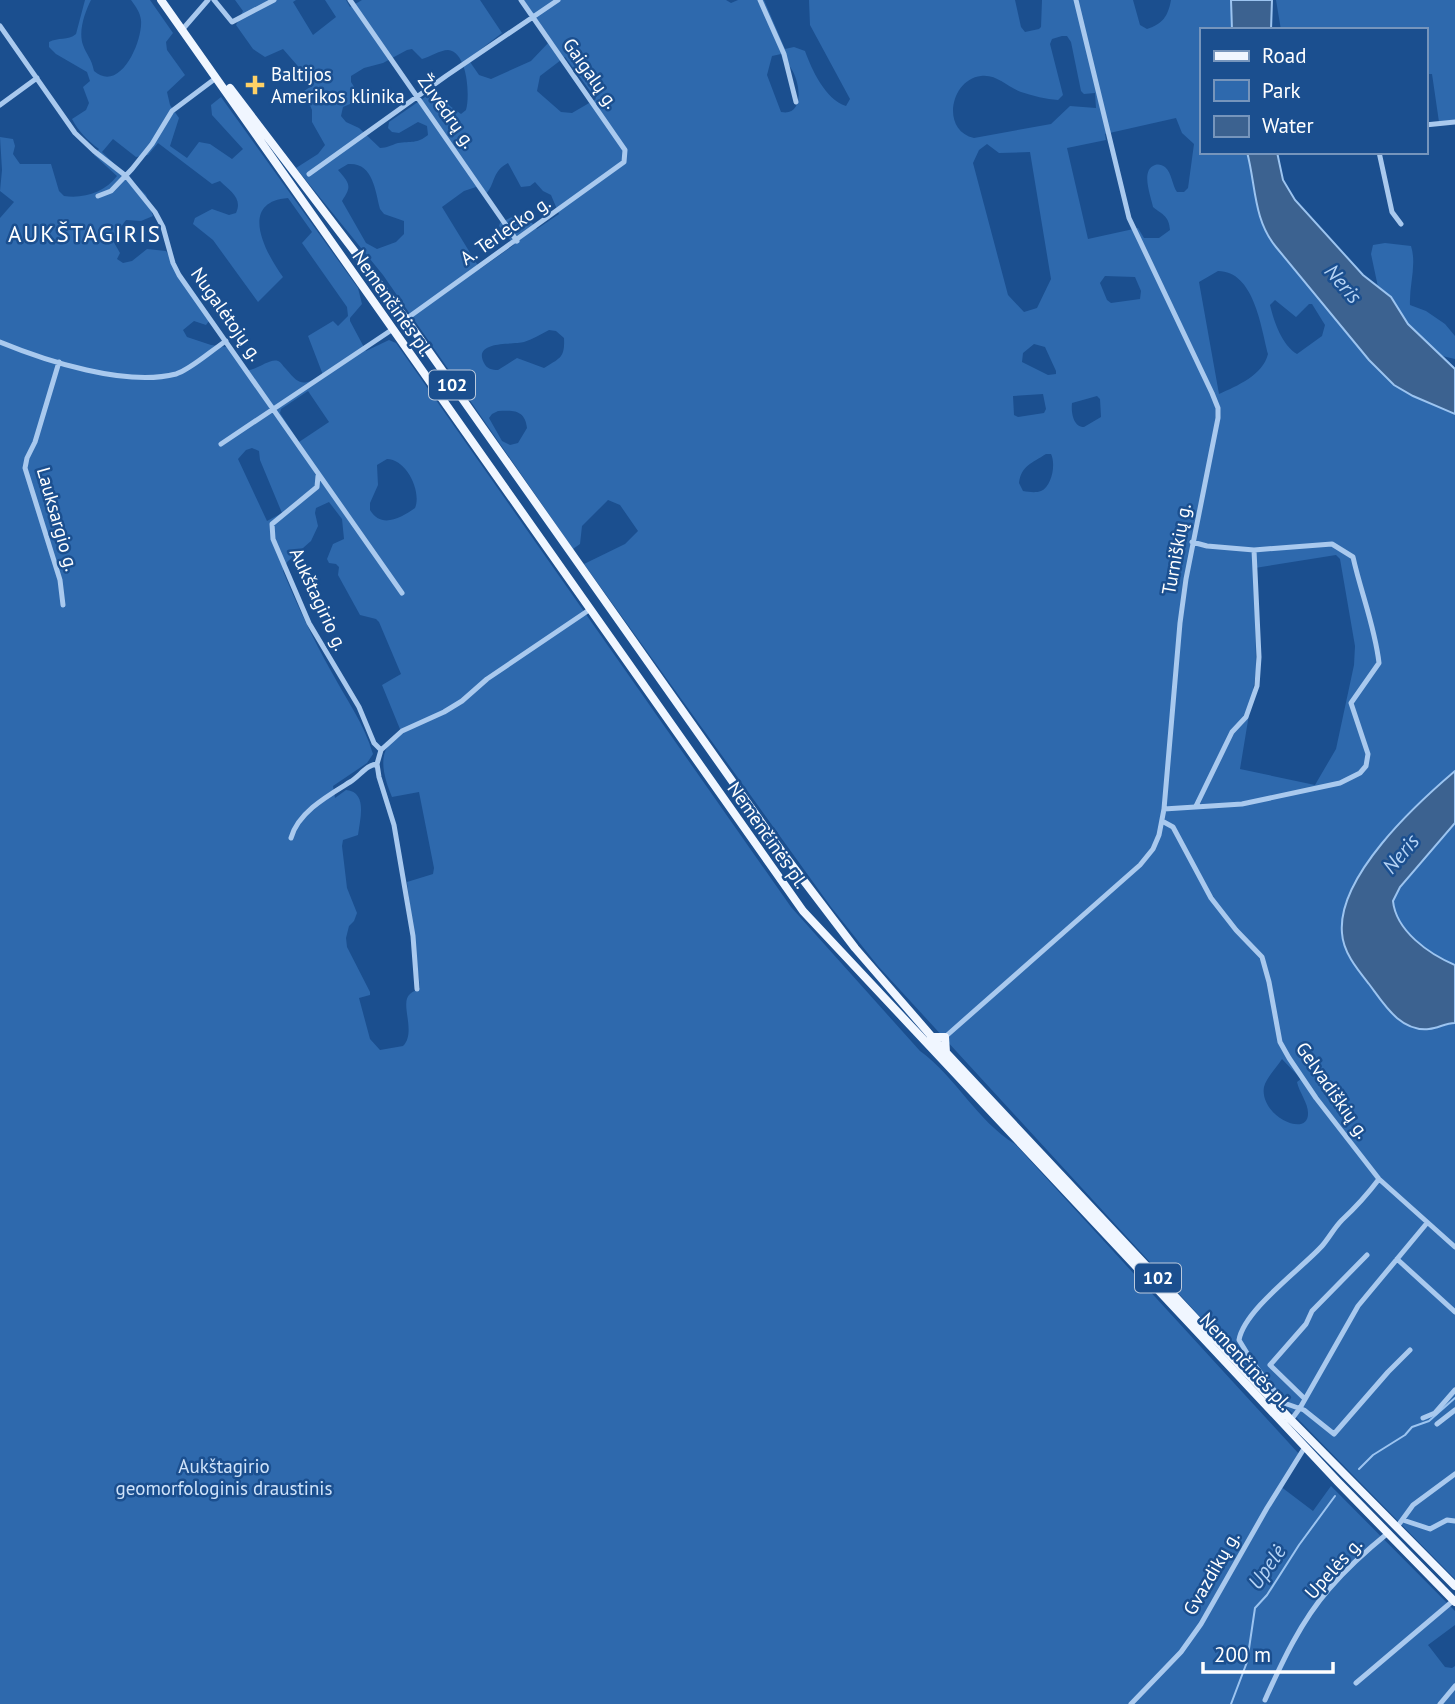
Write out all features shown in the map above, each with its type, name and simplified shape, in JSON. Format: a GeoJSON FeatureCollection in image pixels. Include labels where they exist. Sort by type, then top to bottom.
{"type":"FeatureCollection","features":[{"type":"Feature","properties":{"kind":"main road","name":"Nemenčinės pl."},"geometry":{"type":"LineString","coordinates":[[161,0],[406,319],[828,914],[1002,1119],[1305,1447],[1454,1601]]}},
{"type":"Feature","properties":{"kind":"main road","name":"Nemenčinės pl."},"geometry":{"type":"LineString","coordinates":[[167,0],[216,78],[803,911],[889,1005],[1291,1420],[1400,1524],[1455,1586]]}},
{"type":"Feature","properties":{"kind":"main road"},"geometry":{"type":"LineString","coordinates":[[393,329],[406,319]]}},
{"type":"Feature","properties":{"kind":"main road"},"geometry":{"type":"LineString","coordinates":[[684,744],[698,733]]}},
{"type":"Feature","properties":{"kind":"main road"},"geometry":{"type":"LineString","coordinates":[[889,1005],[897,998]]}},
{"type":"Feature","properties":{"kind":"main road"},"geometry":{"type":"LineString","coordinates":[[931,1037],[945,1037],[946,1053]]}},
{"type":"Feature","properties":{"kind":"street"},"geometry":{"type":"LineString","coordinates":[[184,28],[208,0]]}},
{"type":"Feature","properties":{"kind":"street"},"geometry":{"type":"LineString","coordinates":[[214,0],[232,22],[274,0]]}},
{"type":"Feature","properties":{"kind":"street","name":"Žuvėdrų g."},"geometry":{"type":"LineString","coordinates":[[350,0],[517,241]]}},
{"type":"Feature","properties":{"kind":"street","name":"Gaigalų g."},"geometry":{"type":"LineString","coordinates":[[521,0],[625,150],[623,165]]}},
{"type":"Feature","properties":{"kind":"street"},"geometry":{"type":"LineString","coordinates":[[295,173],[309,174],[558,0]]}},
{"type":"Feature","properties":{"kind":"street"},"geometry":{"type":"LineString","coordinates":[[760,0],[784,54],[796,102]]}},
{"type":"Feature","properties":{"kind":"street","name":"Turniškių g."},"geometry":{"type":"LineString","coordinates":[[945,1037],[1140,865],[1153,849],[1164,809],[1180,623],[1192,542],[1217,427],[1218,408],[1129,218],[1076,0]]}},
{"type":"Feature","properties":{"kind":"street","name":"Nugalėtojų g."},"geometry":{"type":"LineString","coordinates":[[0,26],[82,140],[126,176],[161,221],[175,269],[402,593]]}},
{"type":"Feature","properties":{"kind":"street"},"geometry":{"type":"LineString","coordinates":[[0,105],[37,78]]}},
{"type":"Feature","properties":{"kind":"street"},"geometry":{"type":"LineString","coordinates":[[98,196],[111,191],[126,176],[152,144],[172,111],[216,78]]}},
{"type":"Feature","properties":{"kind":"street"},"geometry":{"type":"LineString","coordinates":[[1427,125],[1455,122]]}},
{"type":"Feature","properties":{"kind":"street"},"geometry":{"type":"LineString","coordinates":[[1379,154],[1392,212],[1401,224]]}},
{"type":"Feature","properties":{"kind":"street","name":"A. Terlecko g."},"geometry":{"type":"LineString","coordinates":[[406,319],[623,165]]}},
{"type":"Feature","properties":{"kind":"street"},"geometry":{"type":"LineString","coordinates":[[307,188],[309,174]]}},
{"type":"Feature","properties":{"kind":"street"},"geometry":{"type":"LineString","coordinates":[[221,444],[393,329]]}},
{"type":"Feature","properties":{"kind":"street"},"geometry":{"type":"LineString","coordinates":[[0,342],[35,356],[90,370],[148,377],[178,373],[226,341]]}},
{"type":"Feature","properties":{"kind":"street","name":"Lauksargio g."},"geometry":{"type":"LineString","coordinates":[[59,362],[26,468],[60,580],[63,605]]}},
{"type":"Feature","properties":{"kind":"street","name":"Aukštagirio g."},"geometry":{"type":"LineString","coordinates":[[317,472],[317,487],[272,524],[273,539],[309,623],[359,708],[374,743],[381,750]]}},
{"type":"Feature","properties":{"kind":"street"},"geometry":{"type":"LineString","coordinates":[[1164,809],[1242,804],[1340,783],[1360,772],[1368,763],[1368,754],[1351,703],[1379,663],[1376,638],[1353,557],[1332,544],[1254,550],[1192,542]]}},
{"type":"Feature","properties":{"kind":"street"},"geometry":{"type":"LineString","coordinates":[[1196,806],[1233,732],[1246,717],[1256,693],[1259,669],[1254,550]]}},
{"type":"Feature","properties":{"kind":"street"},"geometry":{"type":"LineString","coordinates":[[418,989],[413,936],[394,825],[381,788],[377,764],[381,750],[402,731],[444,712],[461,701],[487,679],[589,610]]}},
{"type":"Feature","properties":{"kind":"street"},"geometry":{"type":"LineString","coordinates":[[290,838],[299,820],[332,792],[353,780],[370,765],[377,764]]}},
{"type":"Feature","properties":{"kind":"street","name":"Gelvadiškių g."},"geometry":{"type":"LineString","coordinates":[[1162,821],[1173,827],[1211,898],[1236,930],[1259,953],[1269,982],[1280,1042],[1316,1098],[1379,1179],[1455,1247]]}},
{"type":"Feature","properties":{"kind":"street"},"geometry":{"type":"LineString","coordinates":[[1379,1179],[1321,1247],[1280,1285],[1242,1330],[1239,1340],[1284,1403],[1308,1412],[1334,1434],[1410,1350]]}},
{"type":"Feature","properties":{"kind":"street"},"geometry":{"type":"LineString","coordinates":[[1291,1420],[1357,1306],[1427,1223]]}},
{"type":"Feature","properties":{"kind":"street"},"geometry":{"type":"LineString","coordinates":[[1305,1399],[1270,1365],[1306,1324],[1312,1311],[1367,1255]]}},
{"type":"Feature","properties":{"kind":"street"},"geometry":{"type":"LineString","coordinates":[[1396,1259],[1455,1312]]}},
{"type":"Feature","properties":{"kind":"street"},"geometry":{"type":"LineString","coordinates":[[1423,1418],[1434,1413],[1455,1390]]}},
{"type":"Feature","properties":{"kind":"street"},"geometry":{"type":"LineString","coordinates":[[1437,1424],[1455,1410]]}},
{"type":"Feature","properties":{"kind":"street","name":"Gvazdikų g."},"geometry":{"type":"LineString","coordinates":[[1131,1704],[1193,1636],[1305,1447]]}},
{"type":"Feature","properties":{"kind":"street"},"geometry":{"type":"LineString","coordinates":[[1455,1474],[1413,1505],[1400,1524],[1430,1530],[1447,1520],[1455,1521]]}},
{"type":"Feature","properties":{"kind":"street","name":"Upelės g."},"geometry":{"type":"LineString","coordinates":[[1265,1700],[1286,1652],[1327,1591],[1388,1533]]}},
{"type":"Feature","properties":{"kind":"street"},"geometry":{"type":"LineString","coordinates":[[1356,1683],[1454,1601]]}},
{"type":"Feature","properties":{"kind":"street"},"geometry":{"type":"LineString","coordinates":[[1440,1704],[1455,1686]]}},
{"type":"Feature","properties":{"kind":"green space","name":"Aukštagirio geomorfologinis draustinis"},"geometry":{"type":"Polygon","coordinates":[[[85,0],[91,0],[82,28],[83,45],[94,71],[104,76],[113,76],[128,62],[141,29],[138,10],[131,0],[150,0],[173,33],[166,42],[167,50],[185,75],[167,92],[170,105],[179,118],[170,146],[187,158],[199,142],[210,144],[232,159],[243,149],[212,115],[211,105],[221,97],[358,288],[362,304],[350,321],[366,351],[389,340],[396,343],[791,907],[920,1051],[945,1073],[989,1123],[1015,1144],[1299,1454],[1280,1486],[1313,1511],[1331,1486],[1455,1611],[1455,1625],[1428,1645],[1445,1667],[1455,1666],[1455,1704],[0,1704],[0,218],[14,202],[0,191],[0,137],[13,139],[13,154],[20,164],[51,164],[59,191],[64,196],[94,193],[117,176],[94,155],[99,149],[77,128],[72,119],[86,110],[89,103],[83,87],[90,81],[87,72],[49,47],[49,42],[70,38],[76,34],[85,0]],[[113,139],[102,152],[146,195],[153,216],[141,221],[126,220],[112,239],[120,253],[117,259],[123,263],[132,261],[147,249],[166,251],[209,321],[206,325],[194,321],[183,330],[187,337],[227,347],[246,370],[278,361],[299,381],[306,382],[323,375],[308,336],[333,321],[338,326],[348,316],[347,307],[302,243],[312,232],[288,198],[273,202],[264,209],[260,218],[263,242],[283,277],[258,302],[213,240],[193,224],[195,218],[212,209],[229,215],[236,213],[237,199],[220,181],[212,184],[158,143],[148,155],[136,157],[113,139]],[[308,391],[281,409],[280,413],[299,442],[329,422],[308,391]],[[252,448],[246,450],[238,459],[267,521],[282,513],[260,460],[259,451],[252,448]],[[387,459],[377,465],[378,485],[370,503],[370,510],[375,516],[391,520],[415,508],[416,493],[411,477],[394,460],[387,459]],[[329,502],[316,508],[318,526],[311,541],[287,562],[283,571],[318,647],[360,721],[373,754],[367,763],[333,786],[335,798],[346,790],[353,792],[360,801],[358,835],[343,840],[342,846],[347,888],[357,913],[346,938],[347,947],[370,992],[370,995],[359,998],[370,1039],[380,1050],[403,1046],[407,1040],[407,998],[420,988],[407,882],[433,874],[434,868],[419,792],[392,797],[384,772],[385,752],[389,744],[402,734],[382,685],[401,674],[379,622],[360,615],[338,575],[339,567],[329,563],[327,559],[333,544],[344,539],[342,519],[329,502]]]}},
{"type":"Feature","properties":{"kind":"green space"},"geometry":{"type":"Polygon","coordinates":[[[235,0],[296,0],[293,2],[313,35],[336,17],[325,0],[346,0],[350,7],[362,0],[480,0],[502,33],[468,59],[479,75],[491,79],[531,61],[550,41],[523,0],[726,0],[731,3],[738,0],[764,0],[785,49],[794,47],[805,51],[826,91],[846,106],[850,99],[810,25],[809,0],[1015,0],[1021,27],[1025,32],[1041,27],[1042,0],[1133,0],[1140,25],[1147,29],[1164,19],[1171,0],[1231,0],[1232,28],[1200,28],[1200,154],[1247,154],[1259,214],[1276,247],[1369,360],[1394,385],[1455,414],[1455,771],[1392,833],[1362,870],[1351,889],[1344,910],[1343,931],[1348,953],[1362,976],[1392,1013],[1438,1027],[1455,1023],[1455,1579],[1238,1358],[878,966],[831,907],[584,564],[625,544],[638,531],[620,505],[608,500],[582,526],[580,544],[573,549],[383,275],[296,168],[318,154],[325,145],[312,122],[312,110],[304,91],[310,87],[310,80],[283,49],[265,57],[253,49],[236,25],[243,11],[235,0]],[[1067,36],[1052,39],[1050,44],[1063,95],[1058,100],[1040,97],[1021,92],[992,77],[971,79],[962,86],[954,105],[953,116],[963,133],[974,138],[1051,124],[1070,106],[1096,108],[1095,93],[1084,94],[1081,91],[1071,42],[1067,36]],[[412,49],[383,63],[364,68],[351,76],[351,82],[360,96],[357,101],[343,107],[341,116],[346,122],[359,128],[380,148],[417,141],[428,135],[427,126],[418,122],[399,133],[388,128],[389,122],[428,95],[439,94],[461,114],[466,110],[466,76],[464,66],[455,53],[445,50],[422,59],[412,49]],[[781,54],[772,56],[767,75],[781,112],[790,112],[798,100],[797,81],[781,54]],[[565,57],[540,76],[537,91],[561,112],[572,113],[596,99],[565,57]],[[1176,118],[1105,134],[1106,140],[1067,148],[1088,239],[1138,228],[1144,238],[1159,238],[1170,230],[1167,219],[1153,207],[1148,172],[1155,165],[1165,167],[1177,192],[1184,192],[1188,188],[1194,144],[1182,133],[1176,118]],[[987,144],[979,150],[973,163],[1008,295],[1024,312],[1037,308],[1051,279],[1030,152],[999,153],[987,144]],[[508,163],[496,174],[485,195],[476,187],[464,191],[442,207],[480,269],[514,245],[499,226],[500,223],[520,216],[528,219],[537,229],[559,214],[551,195],[535,182],[521,187],[508,163]],[[348,164],[338,170],[348,185],[342,201],[366,243],[377,249],[396,242],[404,234],[404,221],[384,214],[380,209],[368,172],[348,164]],[[1218,271],[1199,282],[1219,394],[1255,374],[1268,354],[1259,316],[1248,290],[1230,273],[1218,271]],[[1105,276],[1100,283],[1111,303],[1140,299],[1141,291],[1135,277],[1105,276]],[[1275,300],[1270,305],[1283,339],[1297,354],[1322,336],[1325,325],[1312,304],[1296,317],[1275,300]],[[549,330],[524,342],[489,347],[484,350],[482,356],[484,363],[490,369],[498,370],[517,358],[544,368],[560,357],[564,350],[564,338],[556,331],[549,330]],[[1034,344],[1023,353],[1022,362],[1048,375],[1056,374],[1045,347],[1034,344]],[[1043,394],[1013,396],[1014,415],[1018,417],[1044,413],[1046,409],[1043,394]],[[1097,396],[1072,403],[1077,425],[1084,427],[1101,417],[1100,399],[1097,396]],[[498,411],[489,418],[502,441],[510,445],[518,443],[527,428],[524,418],[518,412],[498,411]],[[1046,454],[1022,473],[1019,483],[1023,491],[1039,492],[1048,485],[1053,469],[1051,454],[1046,454]],[[1336,555],[1255,568],[1256,672],[1240,769],[1315,785],[1336,749],[1354,665],[1355,646],[1340,559],[1336,555]],[[1282,1059],[1267,1080],[1264,1098],[1276,1115],[1293,1124],[1301,1124],[1306,1121],[1308,1113],[1297,1082],[1301,1079],[1282,1059]]]}},
{"type":"Feature","properties":{"kind":"green space"},"geometry":{"type":"Polygon","coordinates":[[[1276,0],[1455,0],[1455,123],[1439,122],[1432,74],[1427,74],[1427,28],[1281,28],[1276,0]]]}},
{"type":"Feature","properties":{"kind":"green space"},"geometry":{"type":"Polygon","coordinates":[[[1385,243],[1411,246],[1413,260],[1410,305],[1426,311],[1445,324],[1455,336],[1455,359],[1438,355],[1403,319],[1391,297],[1378,287],[1371,254],[1373,245],[1385,243]]]}},
{"type":"Feature","properties":{"kind":"green space"},"geometry":{"type":"Polygon","coordinates":[[[1455,823],[1455,965],[1425,948],[1407,932],[1395,912],[1393,901],[1400,887],[1455,823]]]}},
{"type":"Feature","properties":{"kind":"water"},"geometry":{"type":"Polygon","coordinates":[[[1231,0],[1272,0],[1271,28],[1232,28],[1231,0]]]}},
{"type":"Feature","properties":{"kind":"water","name":"Neris"},"geometry":{"type":"Polygon","coordinates":[[[1247,154],[1277,154],[1283,180],[1295,200],[1363,275],[1391,297],[1408,324],[1455,369],[1455,414],[1394,385],[1369,360],[1276,247],[1259,213],[1247,154]]]}},
{"type":"Feature","properties":{"kind":"water","name":"Neris"},"geometry":{"type":"Polygon","coordinates":[[[1455,771],[1455,823],[1400,887],[1393,901],[1395,912],[1407,932],[1435,955],[1455,965],[1455,1023],[1419,1029],[1394,1015],[1351,960],[1342,933],[1344,911],[1365,866],[1382,844],[1400,822],[1455,771]]]}},
{"type":"Feature","properties":{"kind":"waterway","name":"Upelė"},"geometry":{"type":"LineString","coordinates":[[1359,1469],[1373,1455],[1405,1435],[1412,1427],[1429,1421],[1455,1398]]}},
{"type":"Feature","properties":{"kind":"waterway","name":"Upelė"},"geometry":{"type":"LineString","coordinates":[[1231,1704],[1247,1662],[1255,1608],[1267,1595],[1335,1496]]}},
{"type":"Feature","properties":{"kind":"place","name":"Baltijos Amerikos klinika"},"geometry":{"type":"Point","coordinates":[255,85]}},
{"type":"Feature","properties":{"kind":"district","name":"AUKŠTAGIRIS"},"geometry":{"type":"Point","coordinates":[85,234]}}]}
